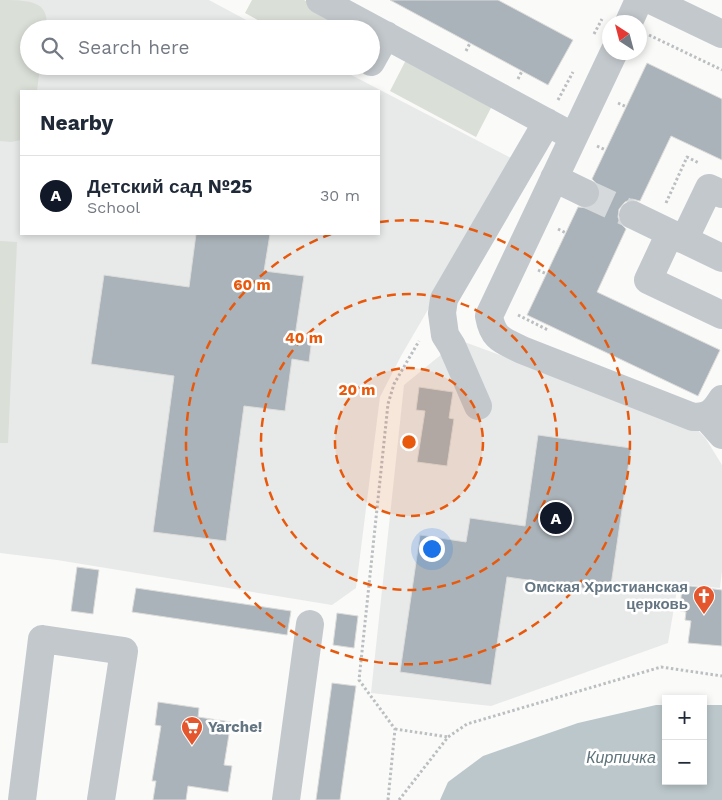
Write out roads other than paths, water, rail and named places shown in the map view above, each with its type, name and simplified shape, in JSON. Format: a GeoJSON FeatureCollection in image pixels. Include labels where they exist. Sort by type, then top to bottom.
{"type":"FeatureCollection","features":[{"type":"Feature","properties":{"kind":"lane"},"geometry":{"type":"LineString","coordinates":[[320,0],[358,20]]}},
{"type":"Feature","properties":{"kind":"lane"},"geometry":{"type":"LineString","coordinates":[[637,10],[722,34]]}},
{"type":"Feature","properties":{"kind":"lane"},"geometry":{"type":"LineString","coordinates":[[380,32],[574,137]]}},
{"type":"Feature","properties":{"kind":"lane"},"geometry":{"type":"LineString","coordinates":[[380,46],[386,35]]}},
{"type":"Feature","properties":{"kind":"lane"},"geometry":{"type":"LineString","coordinates":[[610,60],[489,316],[492,330],[502,341],[522,350],[693,417],[717,417]]}},
{"type":"Feature","properties":{"kind":"lane"},"geometry":{"type":"LineString","coordinates":[[478,406],[452,346],[445,335],[442,313],[444,299],[548,122]]}},
{"type":"Feature","properties":{"kind":"lane"},"geometry":{"type":"LineString","coordinates":[[554,178],[585,193]]}},
{"type":"Feature","properties":{"kind":"lane"},"geometry":{"type":"LineString","coordinates":[[722,194],[709,188],[648,280],[722,315]]}},
{"type":"Feature","properties":{"kind":"lane"},"geometry":{"type":"LineString","coordinates":[[633,215],[722,258]]}},
{"type":"Feature","properties":{"kind":"lane"},"geometry":{"type":"LineString","coordinates":[[286,800],[310,624]]}},
{"type":"Feature","properties":{"kind":"lane"},"geometry":{"type":"LineString","coordinates":[[22,800],[42,639],[124,651],[101,800]]}},
{"type":"Feature","properties":{"kind":"water","name":"Кирпичка"},"geometry":{"type":"Polygon","coordinates":[[[662,705],[662,785],[707,785],[707,705],[722,705],[722,800],[440,800],[448,782],[483,756],[578,723],[662,705]]]}},
{"type":"Feature","properties":{"kind":"tunnel"},"geometry":{"type":"LineString","coordinates":[[585,193],[633,215]]}},
{"type":"Feature","properties":{"kind":"place","name":"Детский сад №25"},"geometry":{"type":"Point","coordinates":[556,518]}},
{"type":"Feature","properties":{"kind":"place","name":"Омская Христианская церковь"},"geometry":{"type":"Point","coordinates":[704,615]}},
{"type":"Feature","properties":{"kind":"place","name":"Yarche!"},"geometry":{"type":"Point","coordinates":[192,746]}}]}
